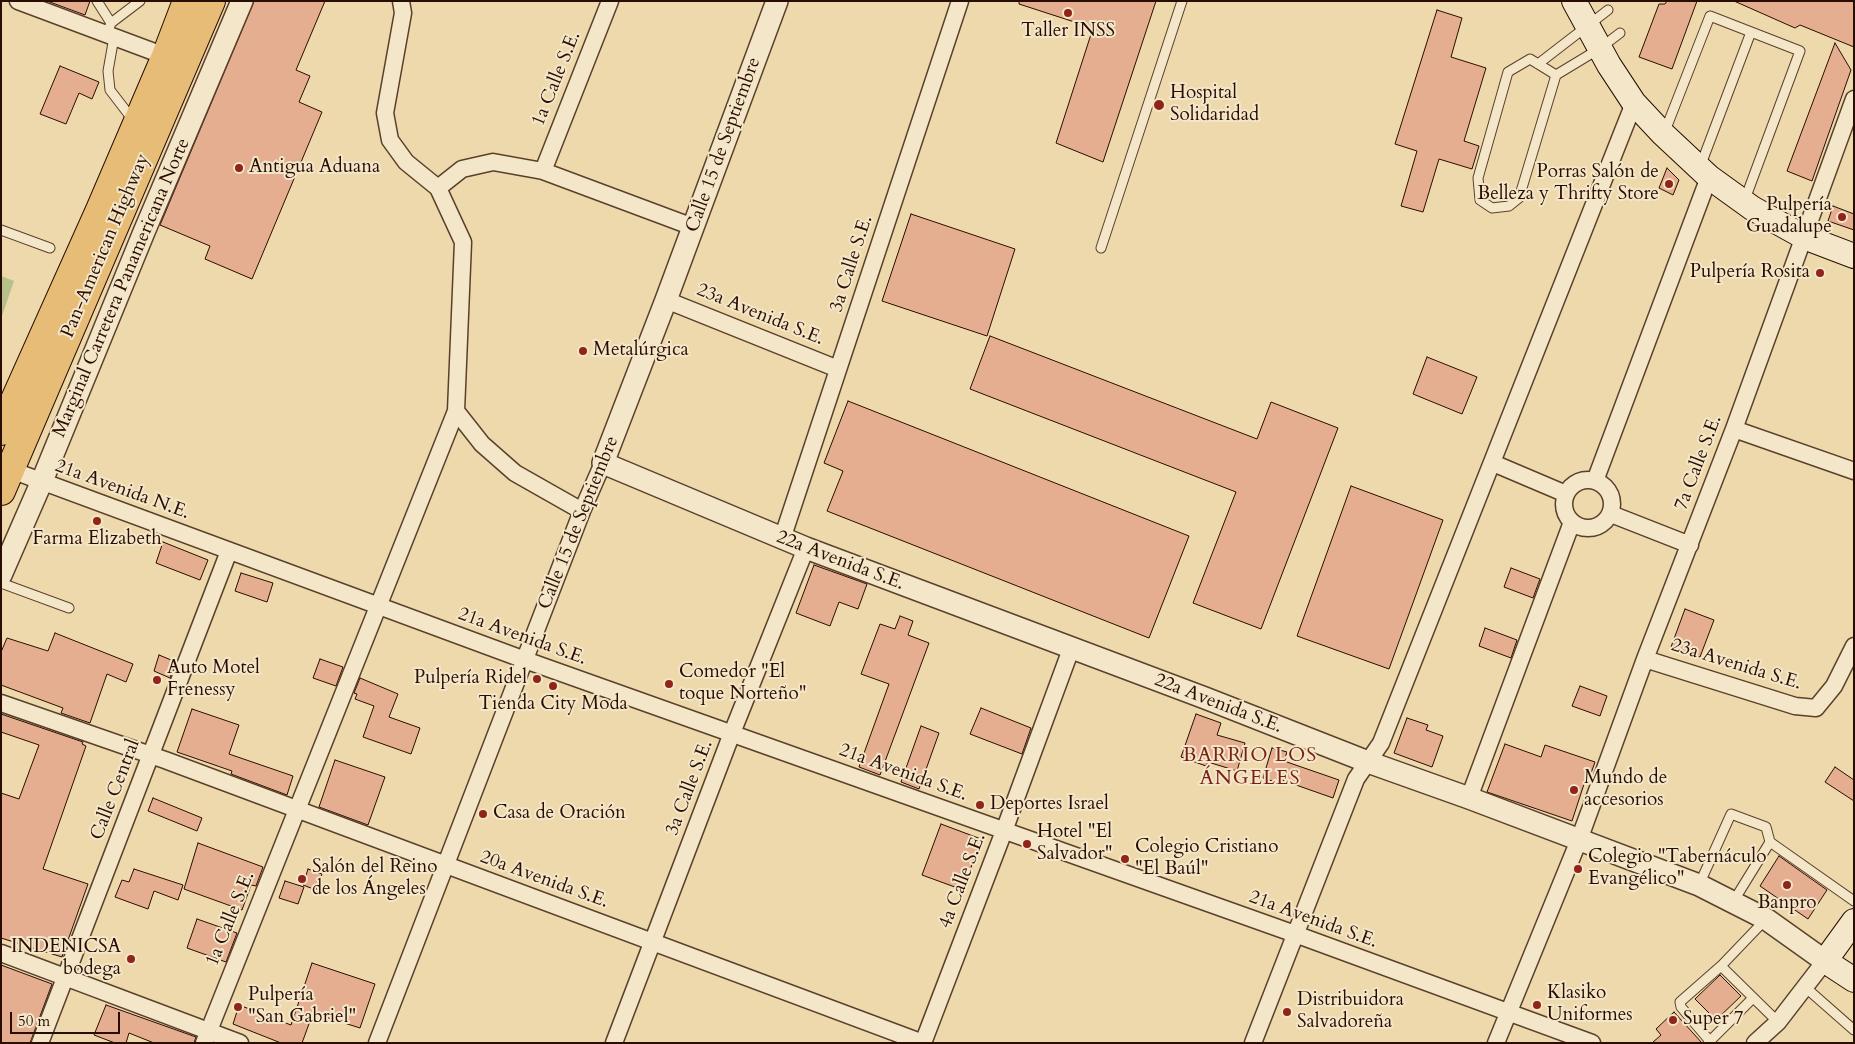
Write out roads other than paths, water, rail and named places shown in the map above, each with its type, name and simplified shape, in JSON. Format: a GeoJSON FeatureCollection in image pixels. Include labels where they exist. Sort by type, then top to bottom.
{"type":"FeatureCollection","features":[{"type":"Feature","properties":{"kind":"highway","name":"Pan-American Highway"},"geometry":{"type":"LineString","coordinates":[[4,475],[175,59],[187,1]]}},
{"type":"Feature","properties":{"kind":"highway","name":"Pan-American Highway"},"geometry":{"type":"LineString","coordinates":[[1,432],[137,124],[211,1]]}},
{"type":"Feature","properties":{"kind":"highway"},"geometry":{"type":"LineString","coordinates":[[175,59],[210,34],[224,1]]}},
{"type":"Feature","properties":{"kind":"highway"},"geometry":{"type":"LineString","coordinates":[[4,475],[8,463],[8,450],[17,426],[19,410],[18,392]]}},
{"type":"Feature","properties":{"kind":"main road"},"geometry":{"type":"LineString","coordinates":[[1574,1],[1600,49],[1634,103],[1704,172],[1744,203],[1804,237],[1854,256]]}},
{"type":"Feature","properties":{"kind":"main road"},"geometry":{"type":"LineString","coordinates":[[1854,921],[1825,961],[1854,980]]}},
{"type":"Feature","properties":{"kind":"street"},"geometry":{"type":"LineString","coordinates":[[18,1],[111,32],[175,59]]}},
{"type":"Feature","properties":{"kind":"street","name":"Marginal Carretera Panamericana Norte"},"geometry":{"type":"LineString","coordinates":[[1,575],[242,1]]}},
{"type":"Feature","properties":{"kind":"street"},"geometry":{"type":"LineString","coordinates":[[401,1],[403,13],[385,112],[390,140],[406,162],[438,188],[462,169],[493,162],[542,171],[693,227]]}},
{"type":"Feature","properties":{"kind":"street","name":"1a Calle S.E."},"geometry":{"type":"LineString","coordinates":[[542,171],[610,1]]}},
{"type":"Feature","properties":{"kind":"street","name":"Calle 15 de Septiembre"},"geometry":{"type":"LineString","coordinates":[[377,1043],[582,511],[603,463],[666,300],[777,1]]}},
{"type":"Feature","properties":{"kind":"street","name":"3a Calle S.E."},"geometry":{"type":"LineString","coordinates":[[782,539],[960,1]]}},
{"type":"Feature","properties":{"kind":"street","name":"7a Calle S.E."},"geometry":{"type":"LineString","coordinates":[[1496,1043],[1579,840],[1645,659],[1734,429],[1854,99]]}},
{"type":"Feature","properties":{"kind":"street"},"geometry":{"type":"LineString","coordinates":[[1253,1043],[1356,779],[1381,743],[1634,103]]}},
{"type":"Feature","properties":{"kind":"street"},"geometry":{"type":"LineString","coordinates":[[1595,481],[1704,172]]}},
{"type":"Feature","properties":{"kind":"street","name":"1a Calle S.E."},"geometry":{"type":"LineString","coordinates":[[206,1037],[456,411],[463,242],[438,188]]}},
{"type":"Feature","properties":{"kind":"street","name":"23a Avenida S.E."},"geometry":{"type":"LineString","coordinates":[[666,300],[838,369]]}},
{"type":"Feature","properties":{"kind":"street"},"geometry":{"type":"LineString","coordinates":[[456,411],[482,444],[515,473],[582,511]]}},
{"type":"Feature","properties":{"kind":"street"},"geometry":{"type":"LineString","coordinates":[[1734,429],[1854,471]]}},
{"type":"Feature","properties":{"kind":"street","name":"22a Avenida S.E."},"geometry":{"type":"LineString","coordinates":[[603,463],[782,539],[1070,649],[1206,698],[1368,762],[1699,885],[1766,919],[1825,961]]}},
{"type":"Feature","properties":{"kind":"street"},"geometry":{"type":"LineString","coordinates":[[1493,463],[1566,494]]}},
{"type":"Feature","properties":{"kind":"street","name":"21a Avenida N.E."},"geometry":{"type":"LineString","coordinates":[[4,475],[42,481],[229,551]]}},
{"type":"Feature","properties":{"kind":"street"},"geometry":{"type":"LineString","coordinates":[[1586,480],[1595,481],[1604,485],[1610,494],[1612,504],[1610,514],[1605,522],[1598,527],[1588,529],[1572,522],[1564,510],[1566,494],[1578,482],[1586,480]]}},
{"type":"Feature","properties":{"kind":"street"},"geometry":{"type":"LineString","coordinates":[[1610,514],[1690,544]]}},
{"type":"Feature","properties":{"kind":"street"},"geometry":{"type":"LineString","coordinates":[[1469,798],[1572,522]]}},
{"type":"Feature","properties":{"kind":"street","name":"3a Calle S.E."},"geometry":{"type":"LineString","coordinates":[[614,1043],[732,733],[806,548]]}},
{"type":"Feature","properties":{"kind":"street","name":"21a Avenida S.E."},"geometry":{"type":"LineString","coordinates":[[229,551],[525,660],[1295,934],[1592,1043]]}},
{"type":"Feature","properties":{"kind":"street","name":"Calle Central"},"geometry":{"type":"LineString","coordinates":[[40,1043],[229,551]]}},
{"type":"Feature","properties":{"kind":"street","name":"23a Avenida S.E."},"geometry":{"type":"LineString","coordinates":[[1645,659],[1795,706],[1816,708],[1834,686],[1854,646]]}},
{"type":"Feature","properties":{"kind":"street","name":"4a Calle S.E."},"geometry":{"type":"LineString","coordinates":[[923,1043],[1004,831],[1070,649]]}},
{"type":"Feature","properties":{"kind":"street","name":"20a Avenida S.E."},"geometry":{"type":"LineString","coordinates":[[1,703],[151,755],[923,1043]]}},
{"type":"Feature","properties":{"kind":"street"},"geometry":{"type":"LineString","coordinates":[[1,953],[206,1037],[240,1043]]}},
{"type":"Feature","properties":{"kind":"street"},"geometry":{"type":"LineString","coordinates":[[1755,1043],[1778,1022],[1825,961]]}},
{"type":"Feature","properties":{"kind":"lane"},"geometry":{"type":"LineString","coordinates":[[97,1],[111,32],[108,71],[110,90],[137,124]]}},
{"type":"Feature","properties":{"kind":"lane"},"geometry":{"type":"LineString","coordinates":[[111,32],[140,1]]}},
{"type":"Feature","properties":{"kind":"lane"},"geometry":{"type":"LineString","coordinates":[[1101,248],[1182,1]]}},
{"type":"Feature","properties":{"kind":"lane"},"geometry":{"type":"LineString","coordinates":[[1538,64],[1608,10]]}},
{"type":"Feature","properties":{"kind":"lane"},"geometry":{"type":"LineString","coordinates":[[1664,134],[1710,16],[1800,51],[1744,203]]}},
{"type":"Feature","properties":{"kind":"lane"},"geometry":{"type":"LineString","coordinates":[[1704,172],[1751,32]]}},
{"type":"Feature","properties":{"kind":"lane"},"geometry":{"type":"LineString","coordinates":[[1556,75],[1530,59],[1508,72],[1478,178],[1480,200],[1492,208],[1509,206],[1519,198],[1556,75],[1600,49],[1620,33]]}},
{"type":"Feature","properties":{"kind":"lane"},"geometry":{"type":"LineString","coordinates":[[1,230],[50,248]]}},
{"type":"Feature","properties":{"kind":"lane"},"geometry":{"type":"LineString","coordinates":[[1,582],[68,608]]}},
{"type":"Feature","properties":{"kind":"lane"},"geometry":{"type":"LineString","coordinates":[[1699,885],[1731,814],[1766,828],[1770,842],[1854,901]]}},
{"type":"Feature","properties":{"kind":"lane"},"geometry":{"type":"LineString","coordinates":[[1733,902],[1770,842]]}},
{"type":"Feature","properties":{"kind":"lane"},"geometry":{"type":"LineString","coordinates":[[1753,998],[1708,1042],[1681,1007],[1680,1002],[1721,966],[1766,919]]}},
{"type":"Feature","properties":{"kind":"lane"},"geometry":{"type":"LineString","coordinates":[[1721,966],[1778,1022]]}},
{"type":"Feature","properties":{"kind":"lane"},"geometry":{"type":"LineString","coordinates":[[1806,988],[1854,1030]]}},
{"type":"Feature","properties":{"kind":"place","name":"Taller INSS"},"geometry":{"type":"Point","coordinates":[1068,13]}},
{"type":"Feature","properties":{"kind":"place","name":"Hospital Solidaridad"},"geometry":{"type":"Point","coordinates":[1159,105]}},
{"type":"Feature","properties":{"kind":"place","name":"Antigua Aduana"},"geometry":{"type":"Point","coordinates":[239,168]}},
{"type":"Feature","properties":{"kind":"place","name":"Porras Salón de Belleza y Thrifty Store"},"geometry":{"type":"Point","coordinates":[1669,184]}},
{"type":"Feature","properties":{"kind":"place","name":"Pulpería Guadalupe"},"geometry":{"type":"Point","coordinates":[1842,217]}},
{"type":"Feature","properties":{"kind":"place","name":"Pulpería Rosita"},"geometry":{"type":"Point","coordinates":[1820,273]}},
{"type":"Feature","properties":{"kind":"place","name":"Metalúrgica"},"geometry":{"type":"Point","coordinates":[583,351]}},
{"type":"Feature","properties":{"kind":"place","name":"Farma Elizabeth"},"geometry":{"type":"Point","coordinates":[97,521]}},
{"type":"Feature","properties":{"kind":"place","name":"Pulpería Ridel"},"geometry":{"type":"Point","coordinates":[537,679]}},
{"type":"Feature","properties":{"kind":"place","name":"Auto Motel Frenessy"},"geometry":{"type":"Point","coordinates":[157,680]}},
{"type":"Feature","properties":{"kind":"place","name":"Comedor \"El toque Norteño\""},"geometry":{"type":"Point","coordinates":[669,684]}},
{"type":"Feature","properties":{"kind":"place","name":"Tienda City Moda"},"geometry":{"type":"Point","coordinates":[553,686]}},
{"type":"Feature","properties":{"kind":"place","name":"Mundo de accesorios"},"geometry":{"type":"Point","coordinates":[1574,790]}},
{"type":"Feature","properties":{"kind":"place","name":"Deportes Israel"},"geometry":{"type":"Point","coordinates":[980,805]}},
{"type":"Feature","properties":{"kind":"place","name":"Casa de Oración"},"geometry":{"type":"Point","coordinates":[483,814]}},
{"type":"Feature","properties":{"kind":"place","name":"Hotel \"El Salvador\""},"geometry":{"type":"Point","coordinates":[1027,844]}},
{"type":"Feature","properties":{"kind":"place","name":"Colegio Cristiano \"El Baúl\""},"geometry":{"type":"Point","coordinates":[1125,859]}},
{"type":"Feature","properties":{"kind":"place","name":"Colegio \"Tabernáculo Evangélico\""},"geometry":{"type":"Point","coordinates":[1578,869]}},
{"type":"Feature","properties":{"kind":"place","name":"Salón del Reino de los Ángeles"},"geometry":{"type":"Point","coordinates":[302,879]}},
{"type":"Feature","properties":{"kind":"place","name":"Banpro"},"geometry":{"type":"Point","coordinates":[1787,885]}},
{"type":"Feature","properties":{"kind":"place","name":"INDENICSA bodega"},"geometry":{"type":"Point","coordinates":[131,959]}},
{"type":"Feature","properties":{"kind":"place","name":"Klasiko Uniformes"},"geometry":{"type":"Point","coordinates":[1537,1005]}},
{"type":"Feature","properties":{"kind":"place","name":"Pulpería \"San Gabriel\""},"geometry":{"type":"Point","coordinates":[238,1007]}},
{"type":"Feature","properties":{"kind":"place","name":"Distribuidora Salvadoreña"},"geometry":{"type":"Point","coordinates":[1287,1012]}},
{"type":"Feature","properties":{"kind":"place","name":"Super 7"},"geometry":{"type":"Point","coordinates":[1673,1020]}},
{"type":"Feature","properties":{"kind":"district","name":"BARRIO LOS ÁNGELES"},"geometry":{"type":"Point","coordinates":[1250,768]}}]}
